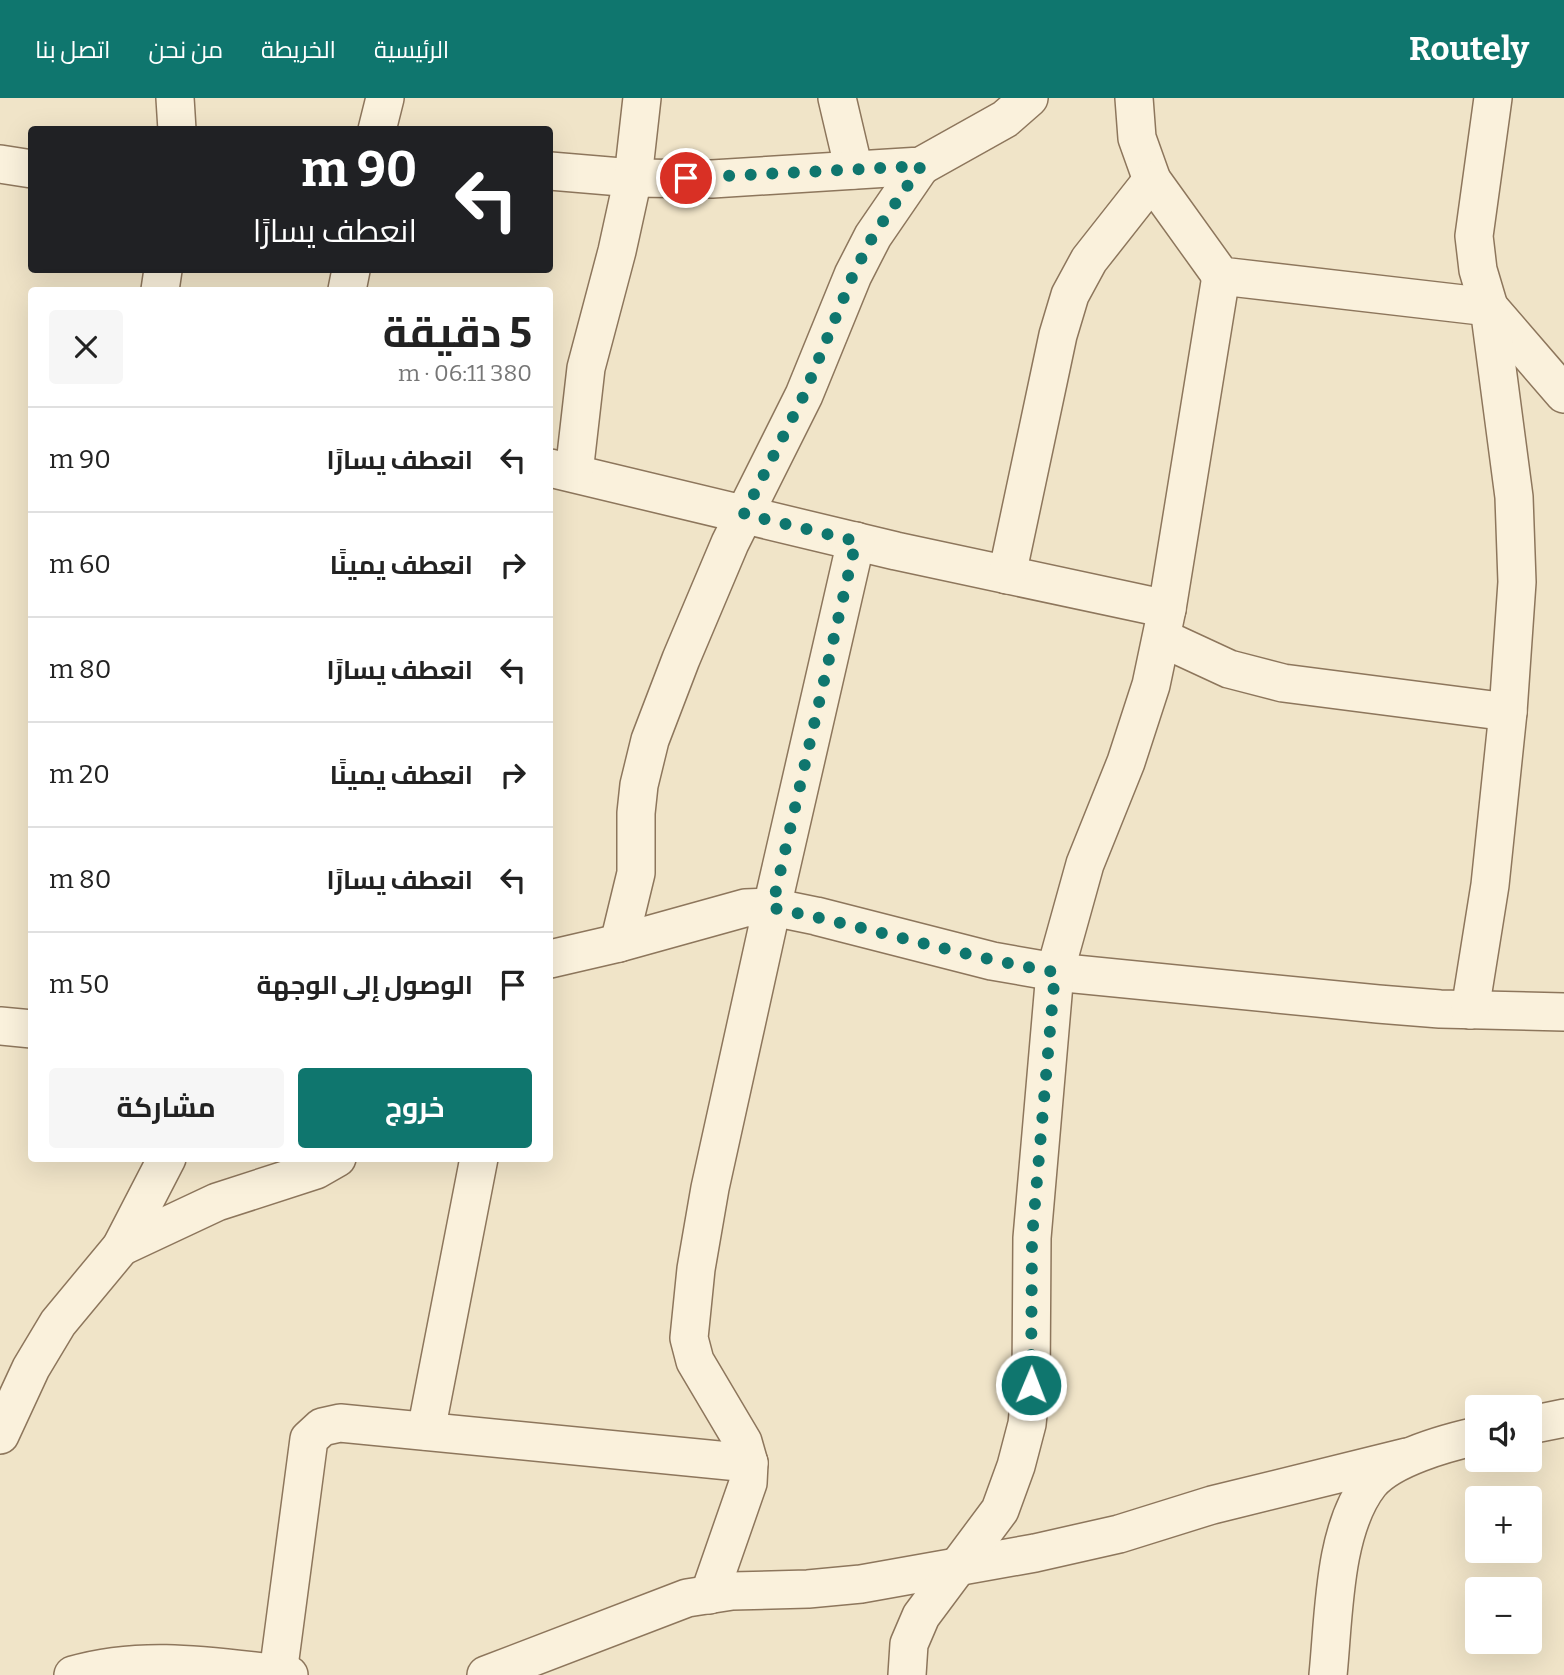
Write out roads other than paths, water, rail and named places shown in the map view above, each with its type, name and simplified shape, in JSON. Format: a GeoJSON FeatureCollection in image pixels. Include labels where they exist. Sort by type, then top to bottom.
{"type":"FeatureCollection","features":[{"type":"Feature","properties":{"kind":"street"},"geometry":{"type":"LineString","coordinates":[[175,98],[177,126]]}},
{"type":"Feature","properties":{"kind":"street"},"geometry":{"type":"LineString","coordinates":[[378,126],[385,98]]}},
{"type":"Feature","properties":{"kind":"street"},"geometry":{"type":"LineString","coordinates":[[642,98],[633,178],[562,470],[1007,575],[1164,623],[1229,669],[1283,683],[1508,712]]}},
{"type":"Feature","properties":{"kind":"street"},"geometry":{"type":"LineString","coordinates":[[837,98],[854,170]]}},
{"type":"Feature","properties":{"kind":"street"},"geometry":{"type":"LineString","coordinates":[[553,170],[633,178],[712,178],[921,166],[1005,119],[1029,98]]}},
{"type":"Feature","properties":{"kind":"street"},"geometry":{"type":"LineString","coordinates":[[907,1675],[909,1644],[920,1616],[1000,1510],[1027,1424],[1031,1385],[1032,1238],[1055,972],[1085,864],[1126,762],[1151,685],[1164,623],[1221,276],[1152,180],[1137,138],[1134,98]]}},
{"type":"Feature","properties":{"kind":"street"},"geometry":{"type":"LineString","coordinates":[[1470,1010],[1490,884],[1508,712],[1517,582],[1514,496],[1489,307],[1478,270],[1474,236],[1493,98]]}},
{"type":"Feature","properties":{"kind":"street"},"geometry":{"type":"LineString","coordinates":[[0,164],[28,168]]}},
{"type":"Feature","properties":{"kind":"street"},"geometry":{"type":"LineString","coordinates":[[619,943],[636,873],[639,785],[650,740],[681,659],[744,514],[804,395],[853,275],[873,236],[921,166]]}},
{"type":"Feature","properties":{"kind":"street"},"geometry":{"type":"LineString","coordinates":[[1007,575],[1058,335],[1070,295],[1089,260],[1152,180]]}},
{"type":"Feature","properties":{"kind":"street"},"geometry":{"type":"LineString","coordinates":[[1221,276],[1489,307],[1564,394]]}},
{"type":"Feature","properties":{"kind":"street"},"geometry":{"type":"LineString","coordinates":[[709,1594],[748,1483],[749,1463],[743,1442],[695,1361],[689,1338],[696,1269],[710,1188],[856,541]]}},
{"type":"Feature","properties":{"kind":"street"},"geometry":{"type":"LineString","coordinates":[[553,958],[744,908],[772,908],[816,916],[992,961],[1055,972],[1364,1003],[1470,1010],[1564,1012]]}},
{"type":"Feature","properties":{"kind":"street"},"geometry":{"type":"LineString","coordinates":[[0,1026],[28,1029]]}},
{"type":"Feature","properties":{"kind":"street"},"geometry":{"type":"LineString","coordinates":[[0,1435],[31,1368],[58,1323],[121,1247],[165,1162]]}},
{"type":"Feature","properties":{"kind":"street"},"geometry":{"type":"LineString","coordinates":[[121,1247],[217,1202],[316,1170],[330,1162]]}},
{"type":"Feature","properties":{"kind":"street"},"geometry":{"type":"LineString","coordinates":[[425,1431],[478,1162]]}},
{"type":"Feature","properties":{"kind":"street"},"geometry":{"type":"LineString","coordinates":[[1542,1423],[1564,1418]]}},
{"type":"Feature","properties":{"kind":"street"},"geometry":{"type":"LineString","coordinates":[[73,1675],[95,1668],[136,1662],[181,1663],[283,1674],[309,1439],[322,1427],[340,1423],[749,1463]]}},
{"type":"Feature","properties":{"kind":"street"},"geometry":{"type":"LineString","coordinates":[[486,1675],[687,1598],[709,1594],[861,1584],[958,1564],[1035,1553],[1119,1534],[1212,1505],[1407,1457],[1465,1440]]}},
{"type":"Feature","properties":{"kind":"street"},"geometry":{"type":"LineString","coordinates":[[1328,1675],[1341,1552],[1353,1511],[1372,1481],[1407,1457]]}}]}
